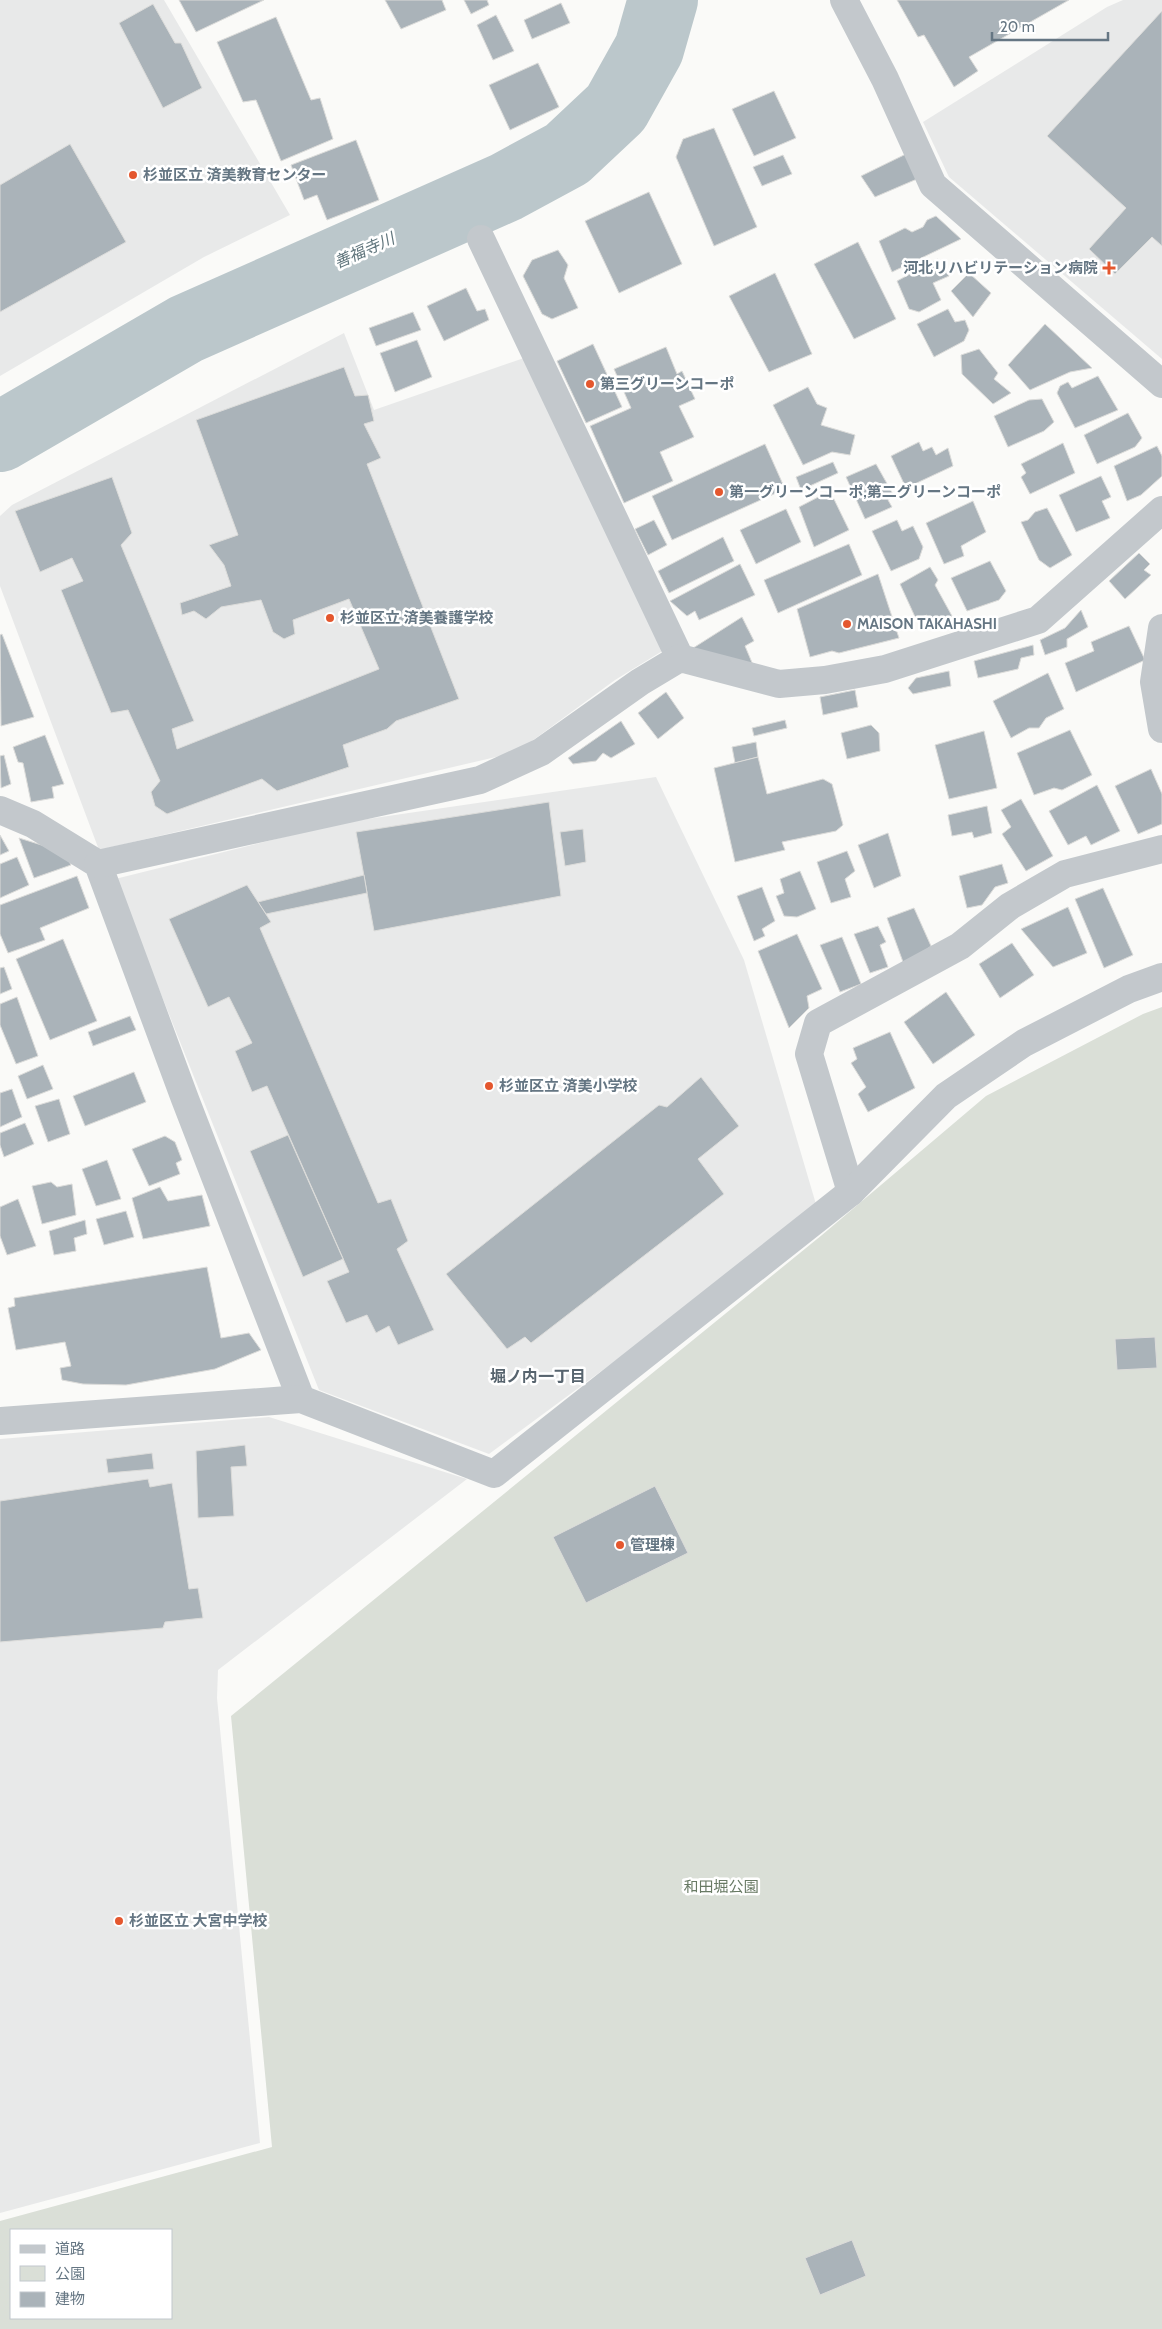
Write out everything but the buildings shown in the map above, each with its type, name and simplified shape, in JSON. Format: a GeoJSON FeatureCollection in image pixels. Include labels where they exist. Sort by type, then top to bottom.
{"type":"FeatureCollection","features":[{"type":"Feature","properties":{"kind":"street"},"geometry":{"type":"LineString","coordinates":[[844,0],[885,79],[933,185],[1162,384]]}},
{"type":"Feature","properties":{"kind":"street"},"geometry":{"type":"LineString","coordinates":[[481,239],[680,658]]}},
{"type":"Feature","properties":{"kind":"street"},"geometry":{"type":"LineString","coordinates":[[98,864],[480,780],[541,752],[640,682],[680,658],[779,684],[825,680],[885,669],[1038,620],[1162,510]]}},
{"type":"Feature","properties":{"kind":"street"},"geometry":{"type":"LineString","coordinates":[[1162,628],[1154,682],[1162,729]]}},
{"type":"Feature","properties":{"kind":"street"},"geometry":{"type":"LineString","coordinates":[[0,810],[33,824],[98,864],[182,1090],[302,1400]]}},
{"type":"Feature","properties":{"kind":"street"},"geometry":{"type":"LineString","coordinates":[[851,1192],[809,1054],[818,1023],[960,946],[1010,906],[1065,874],[1162,848]]}},
{"type":"Feature","properties":{"kind":"street"},"geometry":{"type":"LineString","coordinates":[[0,1421],[302,1400],[494,1474],[851,1192],[946,1096],[1024,1043],[1129,989],[1162,977]]}},
{"type":"Feature","properties":{"kind":"shaded area","name":"杉並区立 済美教育センター"},"geometry":{"type":"Polygon","coordinates":[[[0,0],[164,0],[290,215],[204,257],[0,376],[0,0]]]}},
{"type":"Feature","properties":{"kind":"shaded area","name":"河北リハビリテーション病院"},"geometry":{"type":"Polygon","coordinates":[[[1123,0],[1162,0],[1162,359],[949,177],[923,122],[1107,7],[1123,0]]]}},
{"type":"Feature","properties":{"kind":"shaded area","name":"杉並区立 済美養護学校"},"geometry":{"type":"Polygon","coordinates":[[[344,333],[374,410],[524,358],[664,650],[615,680],[517,752],[99,850],[0,586],[0,516],[12,505],[344,333]]]}},
{"type":"Feature","properties":{"kind":"shaded area","name":"杉並区立 済美小学校"},"geometry":{"type":"Polygon","coordinates":[[[656,777],[744,960],[818,1211],[489,1454],[319,1390],[115,879],[340,823],[656,777]]]}},
{"type":"Feature","properties":{"kind":"shaded area","name":"杉並区立 大宮中学校"},"geometry":{"type":"Polygon","coordinates":[[[269,1417],[467,1479],[218,1670],[217,1698],[260,2143],[0,2213],[0,1439],[269,1417]]]}},
{"type":"Feature","properties":{"kind":"green space","name":"和田堀公園"},"geometry":{"type":"Polygon","coordinates":[[[1162,1007],[1162,2329],[0,2329],[0,2221],[272,2147],[231,1716],[822,1235],[986,1096],[1143,1014],[1162,1007]]]}},
{"type":"Feature","properties":{"kind":"waterway","name":"善福寺川"},"geometry":{"type":"LineString","coordinates":[[0,437],[186,329],[506,187],[567,154],[616,108],[649,49],[663,0]]}},
{"type":"Feature","properties":{"kind":"place","name":"杉並区立 済美教育センター"},"geometry":{"type":"Point","coordinates":[133,175]}},
{"type":"Feature","properties":{"kind":"place","name":"河北リハビリテーション病院"},"geometry":{"type":"Point","coordinates":[1109,268]}},
{"type":"Feature","properties":{"kind":"place","name":"第三グリーンコーポ"},"geometry":{"type":"Point","coordinates":[590,384]}},
{"type":"Feature","properties":{"kind":"place","name":"第一グリーンコーポ,第二グリーンコーポ"},"geometry":{"type":"Point","coordinates":[719,492]}},
{"type":"Feature","properties":{"kind":"place","name":"杉並区立 済美養護学校"},"geometry":{"type":"Point","coordinates":[330,618]}},
{"type":"Feature","properties":{"kind":"place","name":"MAISON TAKAHASHI"},"geometry":{"type":"Point","coordinates":[847,624]}},
{"type":"Feature","properties":{"kind":"place","name":"杉並区立 済美小学校"},"geometry":{"type":"Point","coordinates":[489,1086]}},
{"type":"Feature","properties":{"kind":"place","name":"管理棟"},"geometry":{"type":"Point","coordinates":[620,1545]}},
{"type":"Feature","properties":{"kind":"place","name":"杉並区立 大宮中学校"},"geometry":{"type":"Point","coordinates":[119,1921]}},
{"type":"Feature","properties":{"kind":"district","name":"堀ノ内一丁目"},"geometry":{"type":"Point","coordinates":[538,1376]}}]}
